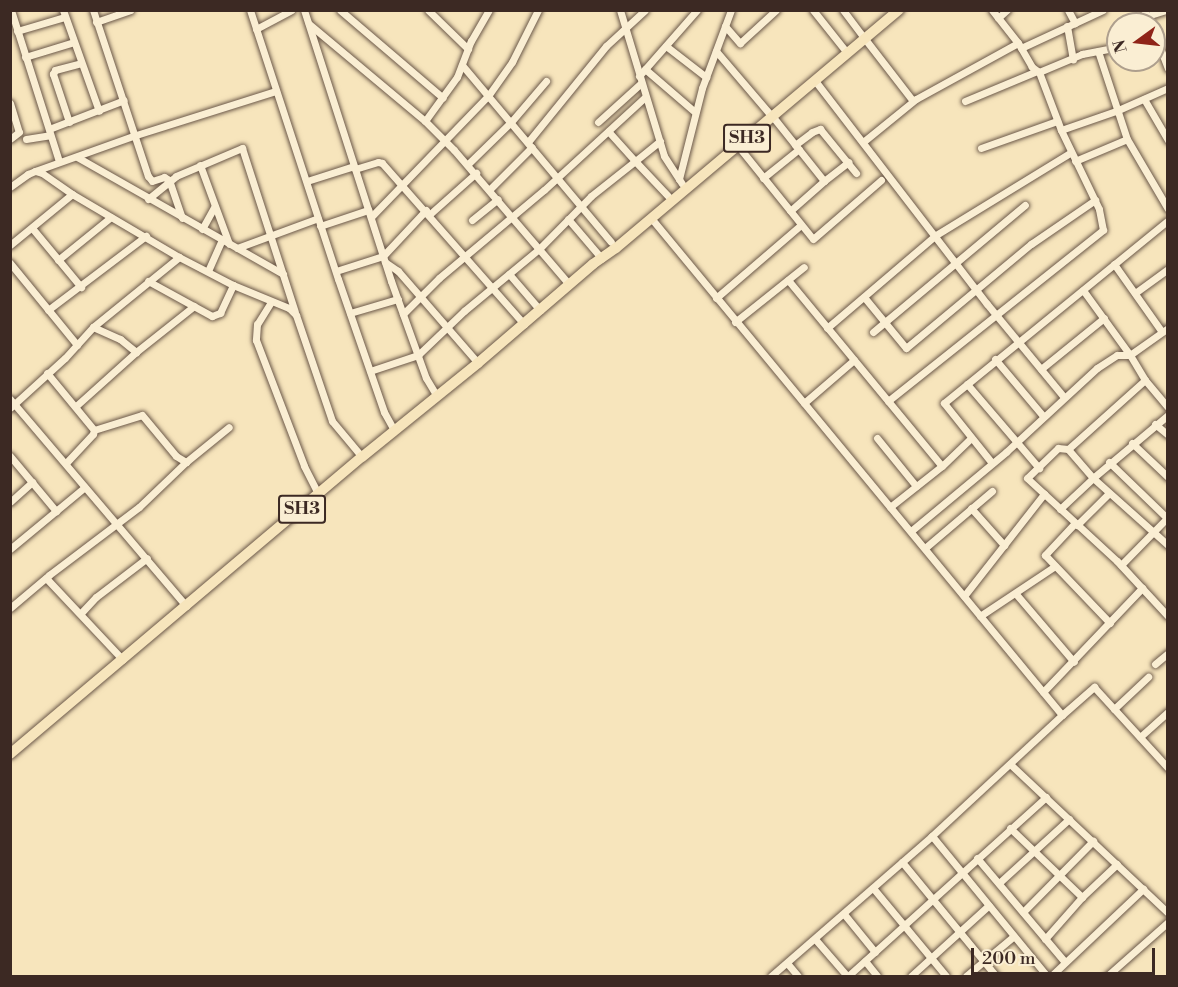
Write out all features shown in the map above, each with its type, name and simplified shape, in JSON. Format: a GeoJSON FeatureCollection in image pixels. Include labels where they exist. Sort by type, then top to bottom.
{"type":"FeatureCollection","features":[{"type":"Feature","properties":{"kind":"main road","name":"SH3"},"geometry":{"type":"LineString","coordinates":[[597,259],[611,242],[668,196],[680,182],[816,82],[890,10]]}},
{"type":"Feature","properties":{"kind":"main road","name":"SH3"},"geometry":{"type":"LineString","coordinates":[[10,754],[394,430],[478,363],[597,259],[738,146],[844,49],[900,10]]}},
{"type":"Feature","properties":{"kind":"street"},"geometry":{"type":"LineString","coordinates":[[11,10],[59,161]]}},
{"type":"Feature","properties":{"kind":"street"},"geometry":{"type":"LineString","coordinates":[[93,10],[124,100],[133,136],[150,179],[155,181],[164,177],[169,180],[182,218]]}},
{"type":"Feature","properties":{"kind":"street"},"geometry":{"type":"LineString","coordinates":[[96,22],[130,10]]}},
{"type":"Feature","properties":{"kind":"street"},"geometry":{"type":"LineString","coordinates":[[250,10],[350,313],[384,412],[394,430]]}},
{"type":"Feature","properties":{"kind":"street"},"geometry":{"type":"LineString","coordinates":[[256,30],[291,10]]}},
{"type":"Feature","properties":{"kind":"street"},"geometry":{"type":"LineString","coordinates":[[304,10],[384,259],[426,378],[437,396]]}},
{"type":"Feature","properties":{"kind":"street"},"geometry":{"type":"LineString","coordinates":[[340,10],[443,99]]}},
{"type":"Feature","properties":{"kind":"street"},"geometry":{"type":"LineString","coordinates":[[428,10],[468,49]]}},
{"type":"Feature","properties":{"kind":"street"},"geometry":{"type":"LineString","coordinates":[[426,121],[443,99],[489,10]]}},
{"type":"Feature","properties":{"kind":"street"},"geometry":{"type":"LineString","coordinates":[[237,248],[270,235],[319,222],[369,214],[446,141],[488,96],[512,62],[538,10]]}},
{"type":"Feature","properties":{"kind":"street"},"geometry":{"type":"LineString","coordinates":[[620,10],[664,156],[680,182]]}},
{"type":"Feature","properties":{"kind":"street"},"geometry":{"type":"LineString","coordinates":[[490,189],[530,144],[606,46],[645,10]]}},
{"type":"Feature","properties":{"kind":"street"},"geometry":{"type":"LineString","coordinates":[[598,122],[640,79],[645,69],[697,10]]}},
{"type":"Feature","properties":{"kind":"street"},"geometry":{"type":"LineString","coordinates":[[680,182],[695,112],[731,10]]}},
{"type":"Feature","properties":{"kind":"street"},"geometry":{"type":"LineString","coordinates":[[726,26],[740,43],[776,10]]}},
{"type":"Feature","properties":{"kind":"street"},"geometry":{"type":"LineString","coordinates":[[813,10],[844,49]]}},
{"type":"Feature","properties":{"kind":"street"},"geometry":{"type":"LineString","coordinates":[[843,10],[914,101]]}},
{"type":"Feature","properties":{"kind":"street"},"geometry":{"type":"LineString","coordinates":[[888,401],[1098,236],[1104,224],[1095,200],[1070,153],[1038,72],[992,10]]}},
{"type":"Feature","properties":{"kind":"street"},"geometry":{"type":"LineString","coordinates":[[998,18],[1007,10]]}},
{"type":"Feature","properties":{"kind":"street"},"geometry":{"type":"LineString","coordinates":[[1068,10],[1075,23]]}},
{"type":"Feature","properties":{"kind":"street"},"geometry":{"type":"LineString","coordinates":[[863,142],[914,101],[1020,46],[1103,10]]}},
{"type":"Feature","properties":{"kind":"street"},"geometry":{"type":"LineString","coordinates":[[17,31],[64,14],[99,111]]}},
{"type":"Feature","properties":{"kind":"street"},"geometry":{"type":"LineString","coordinates":[[308,24],[426,121],[476,173],[569,284]]}},
{"type":"Feature","properties":{"kind":"street"},"geometry":{"type":"LineString","coordinates":[[1067,26],[1073,59]]}},
{"type":"Feature","properties":{"kind":"street"},"geometry":{"type":"LineString","coordinates":[[25,57],[74,42]]}},
{"type":"Feature","properties":{"kind":"street"},"geometry":{"type":"LineString","coordinates":[[666,46],[706,77]]}},
{"type":"Feature","properties":{"kind":"street"},"geometry":{"type":"LineString","coordinates":[[965,101],[1073,59],[1106,49]]}},
{"type":"Feature","properties":{"kind":"street"},"geometry":{"type":"LineString","coordinates":[[716,51],[824,181]]}},
{"type":"Feature","properties":{"kind":"street"},"geometry":{"type":"LineString","coordinates":[[1098,51],[1127,139],[1167,210]]}},
{"type":"Feature","properties":{"kind":"street"},"geometry":{"type":"LineString","coordinates":[[69,122],[53,74],[55,70],[81,63]]}},
{"type":"Feature","properties":{"kind":"street"},"geometry":{"type":"LineString","coordinates":[[462,65],[611,242]]}},
{"type":"Feature","properties":{"kind":"street"},"geometry":{"type":"LineString","coordinates":[[645,69],[695,112]]}},
{"type":"Feature","properties":{"kind":"street"},"geometry":{"type":"LineString","coordinates":[[468,164],[511,122],[546,81]]}},
{"type":"Feature","properties":{"kind":"street"},"geometry":{"type":"LineString","coordinates":[[816,82],[977,290],[1064,397]]}},
{"type":"Feature","properties":{"kind":"street"},"geometry":{"type":"LineString","coordinates":[[1061,130],[1116,111],[1167,88]]}},
{"type":"Feature","properties":{"kind":"street"},"geometry":{"type":"LineString","coordinates":[[10,187],[35,171],[59,161],[276,91]]}},
{"type":"Feature","properties":{"kind":"street"},"geometry":{"type":"LineString","coordinates":[[404,314],[465,255],[558,177],[645,97]]}},
{"type":"Feature","properties":{"kind":"street"},"geometry":{"type":"LineString","coordinates":[[1144,99],[1167,139]]}},
{"type":"Feature","properties":{"kind":"street"},"geometry":{"type":"LineString","coordinates":[[26,139],[49,132],[124,100]]}},
{"type":"Feature","properties":{"kind":"street"},"geometry":{"type":"LineString","coordinates":[[10,103],[19,132],[10,139]]}},
{"type":"Feature","properties":{"kind":"street"},"geometry":{"type":"LineString","coordinates":[[981,148],[1057,121]]}},
{"type":"Feature","properties":{"kind":"street"},"geometry":{"type":"LineString","coordinates":[[763,178],[812,132],[820,129],[856,173]]}},
{"type":"Feature","properties":{"kind":"street"},"geometry":{"type":"LineString","coordinates":[[608,131],[668,196]]}},
{"type":"Feature","properties":{"kind":"street"},"geometry":{"type":"LineString","coordinates":[[1074,161],[1127,139]]}},
{"type":"Feature","properties":{"kind":"street"},"geometry":{"type":"LineString","coordinates":[[370,371],[418,355],[446,327],[539,249],[582,206],[660,141]]}},
{"type":"Feature","properties":{"kind":"street"},"geometry":{"type":"LineString","coordinates":[[738,146],[813,239],[881,180]]}},
{"type":"Feature","properties":{"kind":"street"},"geometry":{"type":"LineString","coordinates":[[148,199],[169,180],[242,148],[332,420],[362,457]]}},
{"type":"Feature","properties":{"kind":"street"},"geometry":{"type":"LineString","coordinates":[[827,328],[936,235],[1070,153]]}},
{"type":"Feature","properties":{"kind":"street"},"geometry":{"type":"LineString","coordinates":[[77,157],[283,274]]}},
{"type":"Feature","properties":{"kind":"street"},"geometry":{"type":"LineString","coordinates":[[307,181],[380,162],[428,212],[524,324]]}},
{"type":"Feature","properties":{"kind":"street"},"geometry":{"type":"LineString","coordinates":[[790,211],[848,162]]}},
{"type":"Feature","properties":{"kind":"street"},"geometry":{"type":"LineString","coordinates":[[200,165],[226,242],[208,271]]}},
{"type":"Feature","properties":{"kind":"street"},"geometry":{"type":"LineString","coordinates":[[35,171],[111,218],[179,256],[233,285],[289,308],[296,315]]}},
{"type":"Feature","properties":{"kind":"street"},"geometry":{"type":"LineString","coordinates":[[336,271],[384,259],[428,212],[476,173]]}},
{"type":"Feature","properties":{"kind":"street"},"geometry":{"type":"LineString","coordinates":[[10,245],[72,194]]}},
{"type":"Feature","properties":{"kind":"street"},"geometry":{"type":"LineString","coordinates":[[472,220],[498,199]]}},
{"type":"Feature","properties":{"kind":"street"},"geometry":{"type":"LineString","coordinates":[[864,297],[906,348],[1031,244],[1095,200]]}},
{"type":"Feature","properties":{"kind":"street"},"geometry":{"type":"LineString","coordinates":[[873,332],[1025,205]]}},
{"type":"Feature","properties":{"kind":"street"},"geometry":{"type":"LineString","coordinates":[[202,229],[215,206]]}},
{"type":"Feature","properties":{"kind":"street"},"geometry":{"type":"LineString","coordinates":[[58,260],[111,218]]}},
{"type":"Feature","properties":{"kind":"street"},"geometry":{"type":"LineString","coordinates":[[651,218],[1062,715]]}},
{"type":"Feature","properties":{"kind":"street"},"geometry":{"type":"LineString","coordinates":[[568,219],[597,259]]}},
{"type":"Feature","properties":{"kind":"street"},"geometry":{"type":"LineString","coordinates":[[992,464],[944,403],[1167,220]]}},
{"type":"Feature","properties":{"kind":"street"},"geometry":{"type":"LineString","coordinates":[[716,298],[801,225]]}},
{"type":"Feature","properties":{"kind":"street"},"geometry":{"type":"LineString","coordinates":[[32,228],[81,287]]}},
{"type":"Feature","properties":{"kind":"street"},"geometry":{"type":"LineString","coordinates":[[48,310],[146,236]]}},
{"type":"Feature","properties":{"kind":"street"},"geometry":{"type":"LineString","coordinates":[[179,256],[93,327],[47,374],[12,404],[118,523],[186,606]]}},
{"type":"Feature","properties":{"kind":"street"},"geometry":{"type":"LineString","coordinates":[[384,259],[421,296],[478,363]]}},
{"type":"Feature","properties":{"kind":"street"},"geometry":{"type":"LineString","coordinates":[[10,263],[77,345]]}},
{"type":"Feature","properties":{"kind":"street"},"geometry":{"type":"LineString","coordinates":[[911,531],[992,464],[1064,397],[1110,359],[1122,354],[1130,355],[1165,330],[1114,264]]}},
{"type":"Feature","properties":{"kind":"street"},"geometry":{"type":"LineString","coordinates":[[735,322],[804,267]]}},
{"type":"Feature","properties":{"kind":"street"},"geometry":{"type":"LineString","coordinates":[[1135,294],[1167,269]]}},
{"type":"Feature","properties":{"kind":"street"},"geometry":{"type":"LineString","coordinates":[[509,274],[540,310]]}},
{"type":"Feature","properties":{"kind":"street"},"geometry":{"type":"LineString","coordinates":[[788,280],[942,466]]}},
{"type":"Feature","properties":{"kind":"street"},"geometry":{"type":"LineString","coordinates":[[148,281],[207,314],[216,315],[233,285]]}},
{"type":"Feature","properties":{"kind":"street"},"geometry":{"type":"LineString","coordinates":[[1083,290],[1130,355],[1144,380],[1167,407]]}},
{"type":"Feature","properties":{"kind":"street"},"geometry":{"type":"LineString","coordinates":[[350,313],[398,299]]}},
{"type":"Feature","properties":{"kind":"street"},"geometry":{"type":"LineString","coordinates":[[272,302],[257,324],[256,340],[304,466],[318,495]]}},
{"type":"Feature","properties":{"kind":"street"},"geometry":{"type":"LineString","coordinates":[[76,406],[136,352],[194,306]]}},
{"type":"Feature","properties":{"kind":"street"},"geometry":{"type":"LineString","coordinates":[[1041,369],[1104,318]]}},
{"type":"Feature","properties":{"kind":"street"},"geometry":{"type":"LineString","coordinates":[[93,327],[120,339],[136,352]]}},
{"type":"Feature","properties":{"kind":"street"},"geometry":{"type":"LineString","coordinates":[[995,359],[1043,416]]}},
{"type":"Feature","properties":{"kind":"street"},"geometry":{"type":"LineString","coordinates":[[804,403],[854,360]]}},
{"type":"Feature","properties":{"kind":"street"},"geometry":{"type":"LineString","coordinates":[[47,374],[94,430]]}},
{"type":"Feature","properties":{"kind":"street"},"geometry":{"type":"LineString","coordinates":[[1068,449],[1144,380]]}},
{"type":"Feature","properties":{"kind":"street"},"geometry":{"type":"LineString","coordinates":[[967,384],[1039,468]]}},
{"type":"Feature","properties":{"kind":"street"},"geometry":{"type":"LineString","coordinates":[[66,463],[94,430],[142,415],[176,456],[186,462]]}},
{"type":"Feature","properties":{"kind":"street"},"geometry":{"type":"LineString","coordinates":[[1060,509],[1109,462],[1167,415]]}},
{"type":"Feature","properties":{"kind":"street"},"geometry":{"type":"LineString","coordinates":[[1155,424],[1167,435]]}},
{"type":"Feature","properties":{"kind":"street"},"geometry":{"type":"LineString","coordinates":[[10,609],[149,498],[186,462],[229,427]]}},
{"type":"Feature","properties":{"kind":"street"},"geometry":{"type":"LineString","coordinates":[[877,438],[916,486]]}},
{"type":"Feature","properties":{"kind":"street"},"geometry":{"type":"LineString","coordinates":[[890,507],[942,466],[971,438]]}},
{"type":"Feature","properties":{"kind":"street"},"geometry":{"type":"LineString","coordinates":[[1132,443],[1167,477]]}},
{"type":"Feature","properties":{"kind":"street"},"geometry":{"type":"LineString","coordinates":[[1166,612],[1121,565],[1027,478],[1058,448],[1068,449],[1108,493],[1167,545]]}},
{"type":"Feature","properties":{"kind":"street"},"geometry":{"type":"LineString","coordinates":[[10,456],[56,511]]}},
{"type":"Feature","properties":{"kind":"street"},"geometry":{"type":"LineString","coordinates":[[1109,462],[1167,518],[1121,565]]}},
{"type":"Feature","properties":{"kind":"street"},"geometry":{"type":"LineString","coordinates":[[10,502],[32,482]]}},
{"type":"Feature","properties":{"kind":"street"},"geometry":{"type":"LineString","coordinates":[[10,549],[85,487]]}},
{"type":"Feature","properties":{"kind":"street"},"geometry":{"type":"LineString","coordinates":[[925,548],[992,491]]}},
{"type":"Feature","properties":{"kind":"street"},"geometry":{"type":"LineString","coordinates":[[1108,493],[1045,555],[1110,624]]}},
{"type":"Feature","properties":{"kind":"street"},"geometry":{"type":"LineString","coordinates":[[964,597],[1044,494]]}},
{"type":"Feature","properties":{"kind":"street"},"geometry":{"type":"LineString","coordinates":[[971,508],[1004,544]]}},
{"type":"Feature","properties":{"kind":"street"},"geometry":{"type":"LineString","coordinates":[[81,613],[96,597],[147,558]]}},
{"type":"Feature","properties":{"kind":"street"},"geometry":{"type":"LineString","coordinates":[[980,616],[1016,594],[1054,566]]}},
{"type":"Feature","properties":{"kind":"street"},"geometry":{"type":"LineString","coordinates":[[46,578],[123,660]]}},
{"type":"Feature","properties":{"kind":"street"},"geometry":{"type":"LineString","coordinates":[[1043,692],[1142,588]]}},
{"type":"Feature","properties":{"kind":"street"},"geometry":{"type":"LineString","coordinates":[[1016,594],[1074,662]]}},
{"type":"Feature","properties":{"kind":"street"},"geometry":{"type":"LineString","coordinates":[[1155,664],[1167,653]]}},
{"type":"Feature","properties":{"kind":"street"},"geometry":{"type":"LineString","coordinates":[[1114,709],[1148,677]]}},
{"type":"Feature","properties":{"kind":"street"},"geometry":{"type":"LineString","coordinates":[[771,976],[932,836],[1094,687],[1167,768]]}},
{"type":"Feature","properties":{"kind":"street"},"geometry":{"type":"LineString","coordinates":[[1140,737],[1166,716]]}},
{"type":"Feature","properties":{"kind":"street"},"geometry":{"type":"LineString","coordinates":[[1010,764],[1167,913]]}},
{"type":"Feature","properties":{"kind":"street"},"geometry":{"type":"LineString","coordinates":[[815,939],[847,976],[1046,797]]}},
{"type":"Feature","properties":{"kind":"street"},"geometry":{"type":"LineString","coordinates":[[999,883],[1069,819]]}},
{"type":"Feature","properties":{"kind":"street"},"geometry":{"type":"LineString","coordinates":[[1010,828],[1082,897]]}},
{"type":"Feature","properties":{"kind":"street"},"geometry":{"type":"LineString","coordinates":[[932,836],[1014,936],[1054,975],[1143,889]]}},
{"type":"Feature","properties":{"kind":"street"},"geometry":{"type":"LineString","coordinates":[[1023,912],[1093,841]]}},
{"type":"Feature","properties":{"kind":"street"},"geometry":{"type":"LineString","coordinates":[[977,858],[1065,962]]}},
{"type":"Feature","properties":{"kind":"street"},"geometry":{"type":"LineString","coordinates":[[902,862],[996,976]]}},
{"type":"Feature","properties":{"kind":"street"},"geometry":{"type":"LineString","coordinates":[[1045,939],[1082,897],[1117,864]]}},
{"type":"Feature","properties":{"kind":"street"},"geometry":{"type":"LineString","coordinates":[[873,888],[946,976]]}},
{"type":"Feature","properties":{"kind":"street"},"geometry":{"type":"LineString","coordinates":[[911,976],[989,905]]}},
{"type":"Feature","properties":{"kind":"street"},"geometry":{"type":"LineString","coordinates":[[843,914],[875,952]]}},
{"type":"Feature","properties":{"kind":"street"},"geometry":{"type":"LineString","coordinates":[[1107,976],[1167,922]]}},
{"type":"Feature","properties":{"kind":"street"},"geometry":{"type":"LineString","coordinates":[[966,976],[1014,936]]}},
{"type":"Feature","properties":{"kind":"street"},"geometry":{"type":"LineString","coordinates":[[865,961],[877,976]]}},
{"type":"Feature","properties":{"kind":"street"},"geometry":{"type":"LineString","coordinates":[[787,963],[798,976]]}}]}
